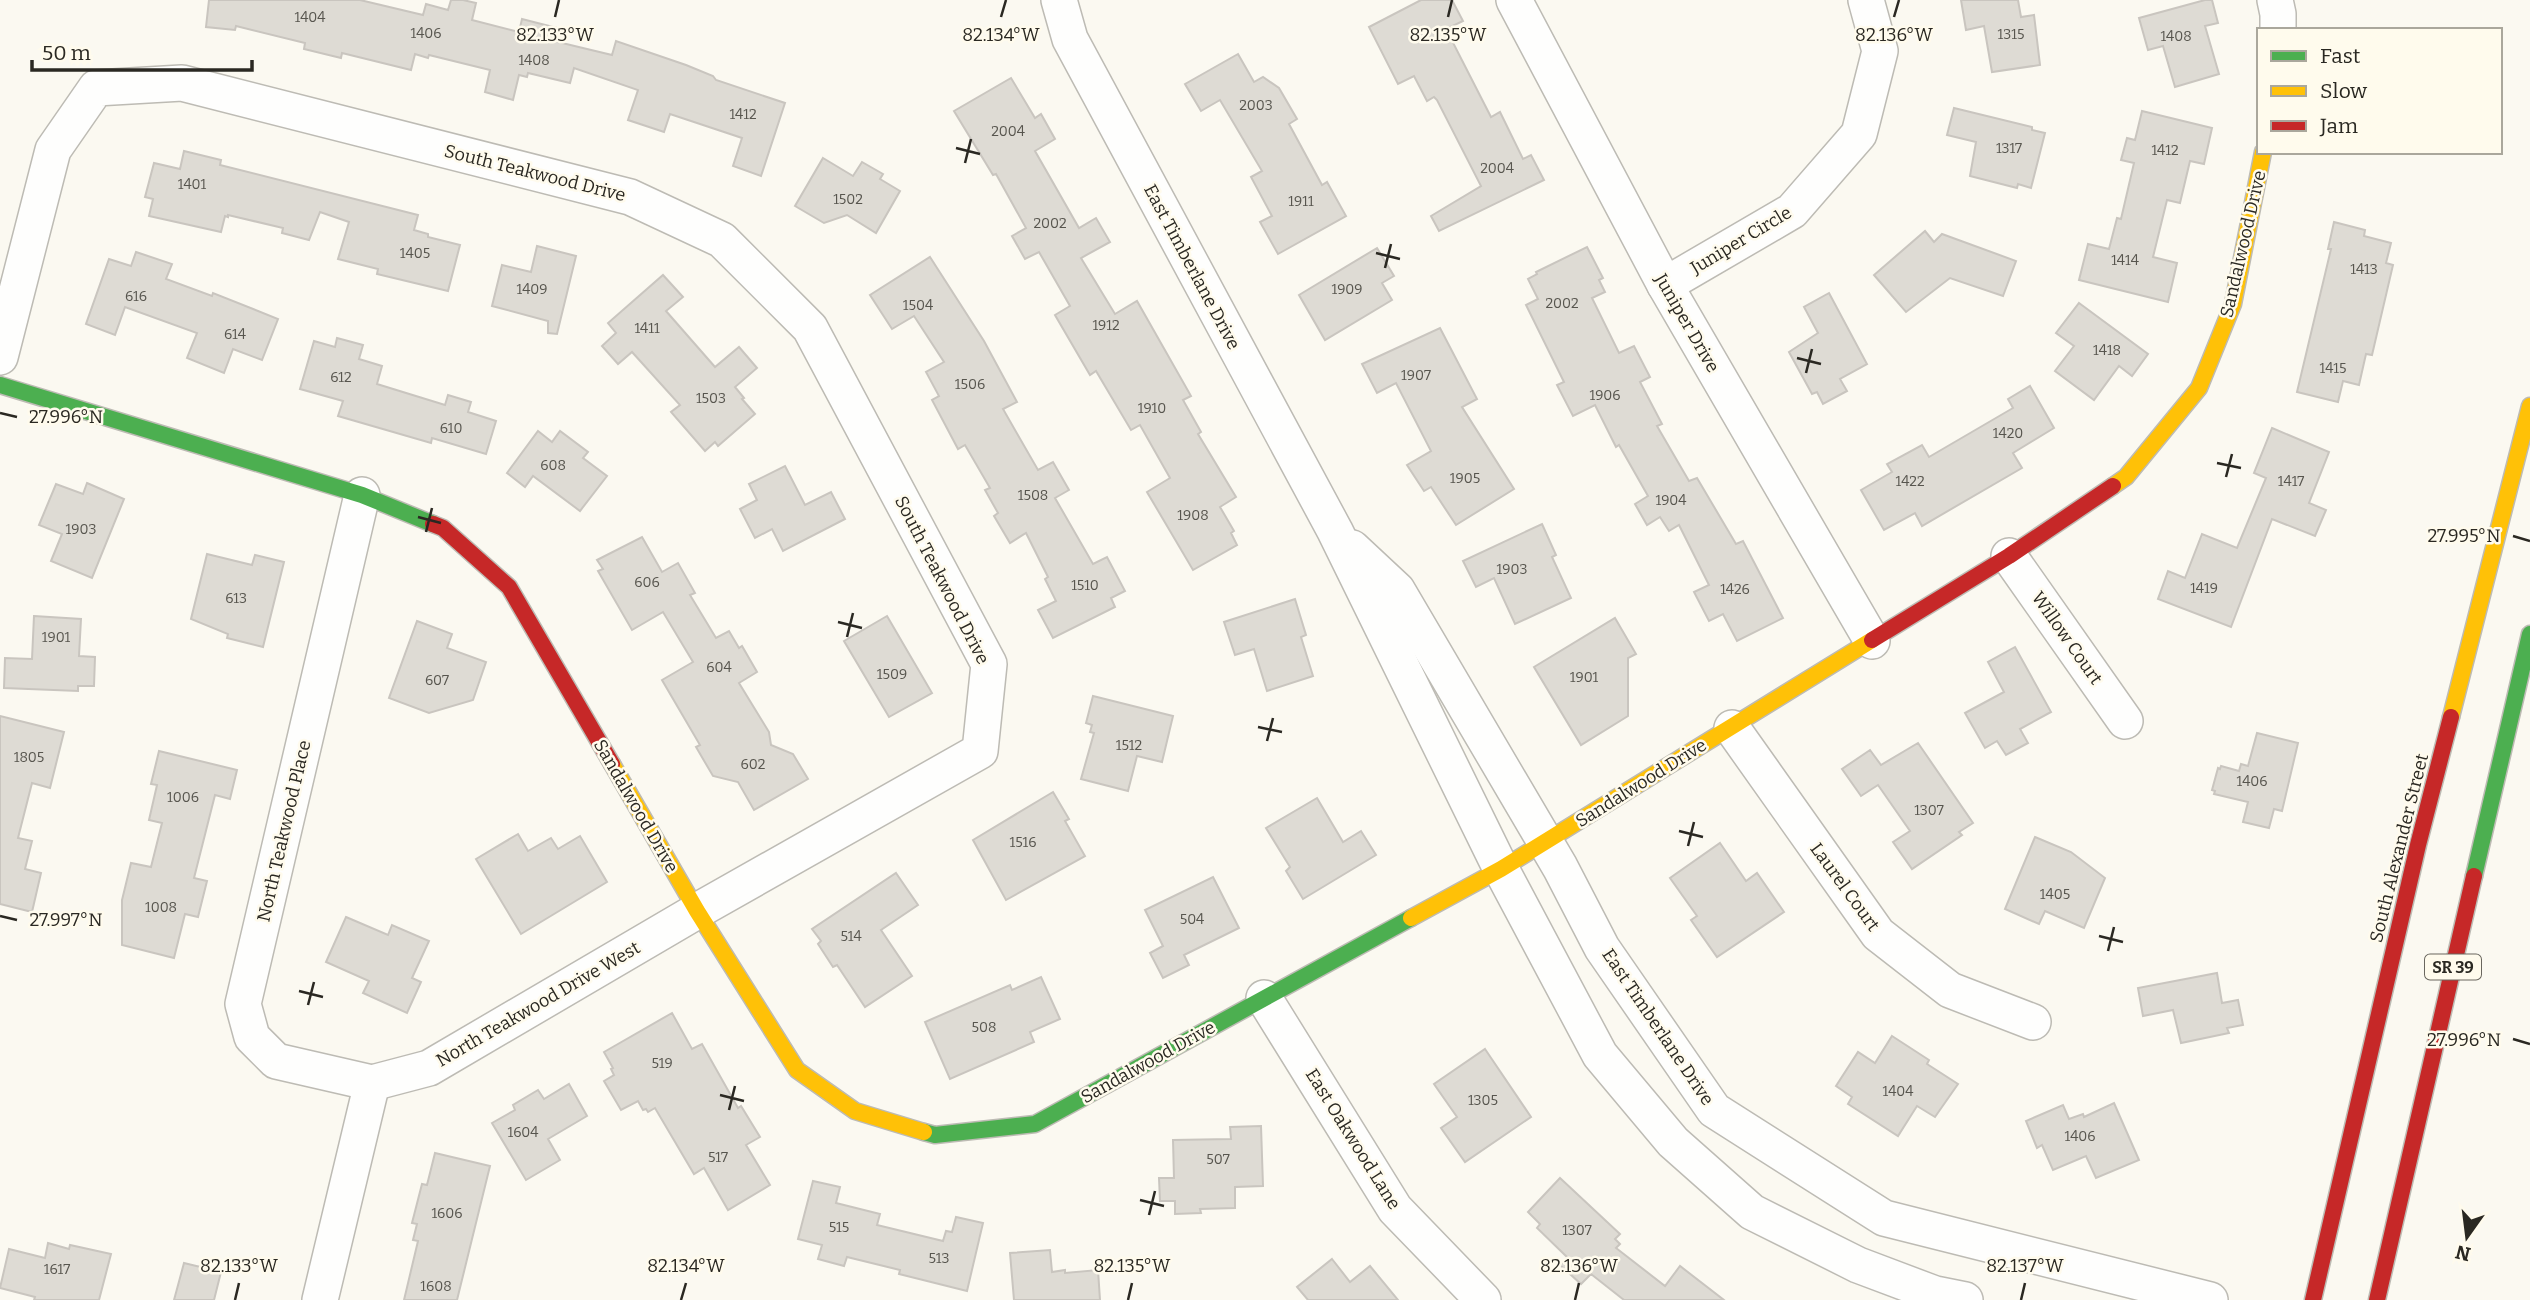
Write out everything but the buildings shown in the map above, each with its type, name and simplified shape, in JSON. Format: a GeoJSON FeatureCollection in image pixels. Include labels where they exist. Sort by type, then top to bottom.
{"type":"FeatureCollection","features":[{"type":"Feature","properties":{"kind":"street","name":"East Timberlane Drive"},"geometry":{"type":"LineString","coordinates":[[1059,0],[1070,39],[1335,531],[1501,869],[1600,1055],[1673,1142],[1752,1212],[1858,1265],[1936,1294],[1965,1300]]}},
{"type":"Feature","properties":{"kind":"street","name":"Juniper Drive"},"geometry":{"type":"LineString","coordinates":[[1514,0],[1665,285],[1872,640]]}},
{"type":"Feature","properties":{"kind":"street","name":"Juniper Circle"},"geometry":{"type":"LineString","coordinates":[[1665,285],[1791,212],[1859,134],[1880,51],[1866,0]]}},
{"type":"Feature","properties":{"kind":"street"},"geometry":{"type":"LineString","coordinates":[[2275,0],[2278,28]]}},
{"type":"Feature","properties":{"kind":"street","name":"South Teakwood Drive"},"geometry":{"type":"LineString","coordinates":[[0,357],[53,150],[96,88],[182,83],[630,197],[722,240],[810,328],[989,664],[980,751],[697,911]]}},
{"type":"Feature","properties":{"kind":"street","name":"Sandalwood Drive"},"geometry":{"type":"LineString","coordinates":[[0,384],[362,495],[443,528],[509,587],[697,911],[797,1070],[855,1111],[935,1135],[1035,1124],[1501,869],[2009,556],[2126,477],[2199,388],[2233,304],[2263,154]]}},
{"type":"Feature","properties":{"kind":"street","name":"South Alexander Street"},"geometry":{"type":"LineString","coordinates":[[2313,1300],[2418,845],[2530,406]]}},
{"type":"Feature","properties":{"kind":"street","name":"North Teakwood Place"},"geometry":{"type":"LineString","coordinates":[[362,495],[243,1004],[252,1037],[276,1061],[372,1083]]}},
{"type":"Feature","properties":{"kind":"street","name":"East Timberlane Drive"},"geometry":{"type":"LineString","coordinates":[[1335,531],[1397,590],[1545,842],[1602,948],[1714,1110],[1884,1218],[2210,1300]]}},
{"type":"Feature","properties":{"kind":"street","name":"Willow Court"},"geometry":{"type":"LineString","coordinates":[[2009,556],[2124,721]]}},
{"type":"Feature","properties":{"kind":"street","name":"SR 39"},"geometry":{"type":"LineString","coordinates":[[2377,1300],[2530,634]]}},
{"type":"Feature","properties":{"kind":"street","name":"Laurel Court"},"geometry":{"type":"LineString","coordinates":[[1732,728],[1878,934],[1950,989],[2033,1022]]}},
{"type":"Feature","properties":{"kind":"street","name":"North Teakwood Drive West"},"geometry":{"type":"LineString","coordinates":[[372,1083],[429,1068],[697,911]]}},
{"type":"Feature","properties":{"kind":"street","name":"East Oakwood Lane"},"geometry":{"type":"LineString","coordinates":[[1264,998],[1395,1209],[1483,1300]]}},
{"type":"Feature","properties":{"kind":"street"},"geometry":{"type":"LineString","coordinates":[[320,1300],[372,1083]]}},
{"type":"Feature","properties":{"kind":"traffic: fast"},"geometry":{"type":"LineString","coordinates":[[0,385],[362,495],[433,524]]}},
{"type":"Feature","properties":{"kind":"traffic: fast"},"geometry":{"type":"LineString","coordinates":[[2474,876],[2530,634]]}},
{"type":"Feature","properties":{"kind":"traffic: fast"},"geometry":{"type":"LineString","coordinates":[[924,1132],[935,1135],[1035,1124],[1411,918]]}},
{"type":"Feature","properties":{"kind":"traffic: slow"},"geometry":{"type":"LineString","coordinates":[[2113,486],[2126,477],[2199,388],[2233,304],[2263,154]]}},
{"type":"Feature","properties":{"kind":"traffic: slow"},"geometry":{"type":"LineString","coordinates":[[2451,717],[2530,406]]}},
{"type":"Feature","properties":{"kind":"traffic: slow"},"geometry":{"type":"LineString","coordinates":[[1411,918],[1501,869],[1872,640]]}},
{"type":"Feature","properties":{"kind":"traffic: slow"},"geometry":{"type":"LineString","coordinates":[[612,764],[697,911],[797,1070],[855,1111],[924,1132]]}},
{"type":"Feature","properties":{"kind":"traffic: jam"},"geometry":{"type":"LineString","coordinates":[[1872,640],[2009,556],[2113,486]]}},
{"type":"Feature","properties":{"kind":"traffic: jam"},"geometry":{"type":"LineString","coordinates":[[433,524],[443,528],[509,587],[612,764]]}},
{"type":"Feature","properties":{"kind":"traffic: jam"},"geometry":{"type":"LineString","coordinates":[[2313,1300],[2418,845],[2451,717]]}},
{"type":"Feature","properties":{"kind":"traffic: jam"},"geometry":{"type":"LineString","coordinates":[[2377,1300],[2474,876]]}}]}
